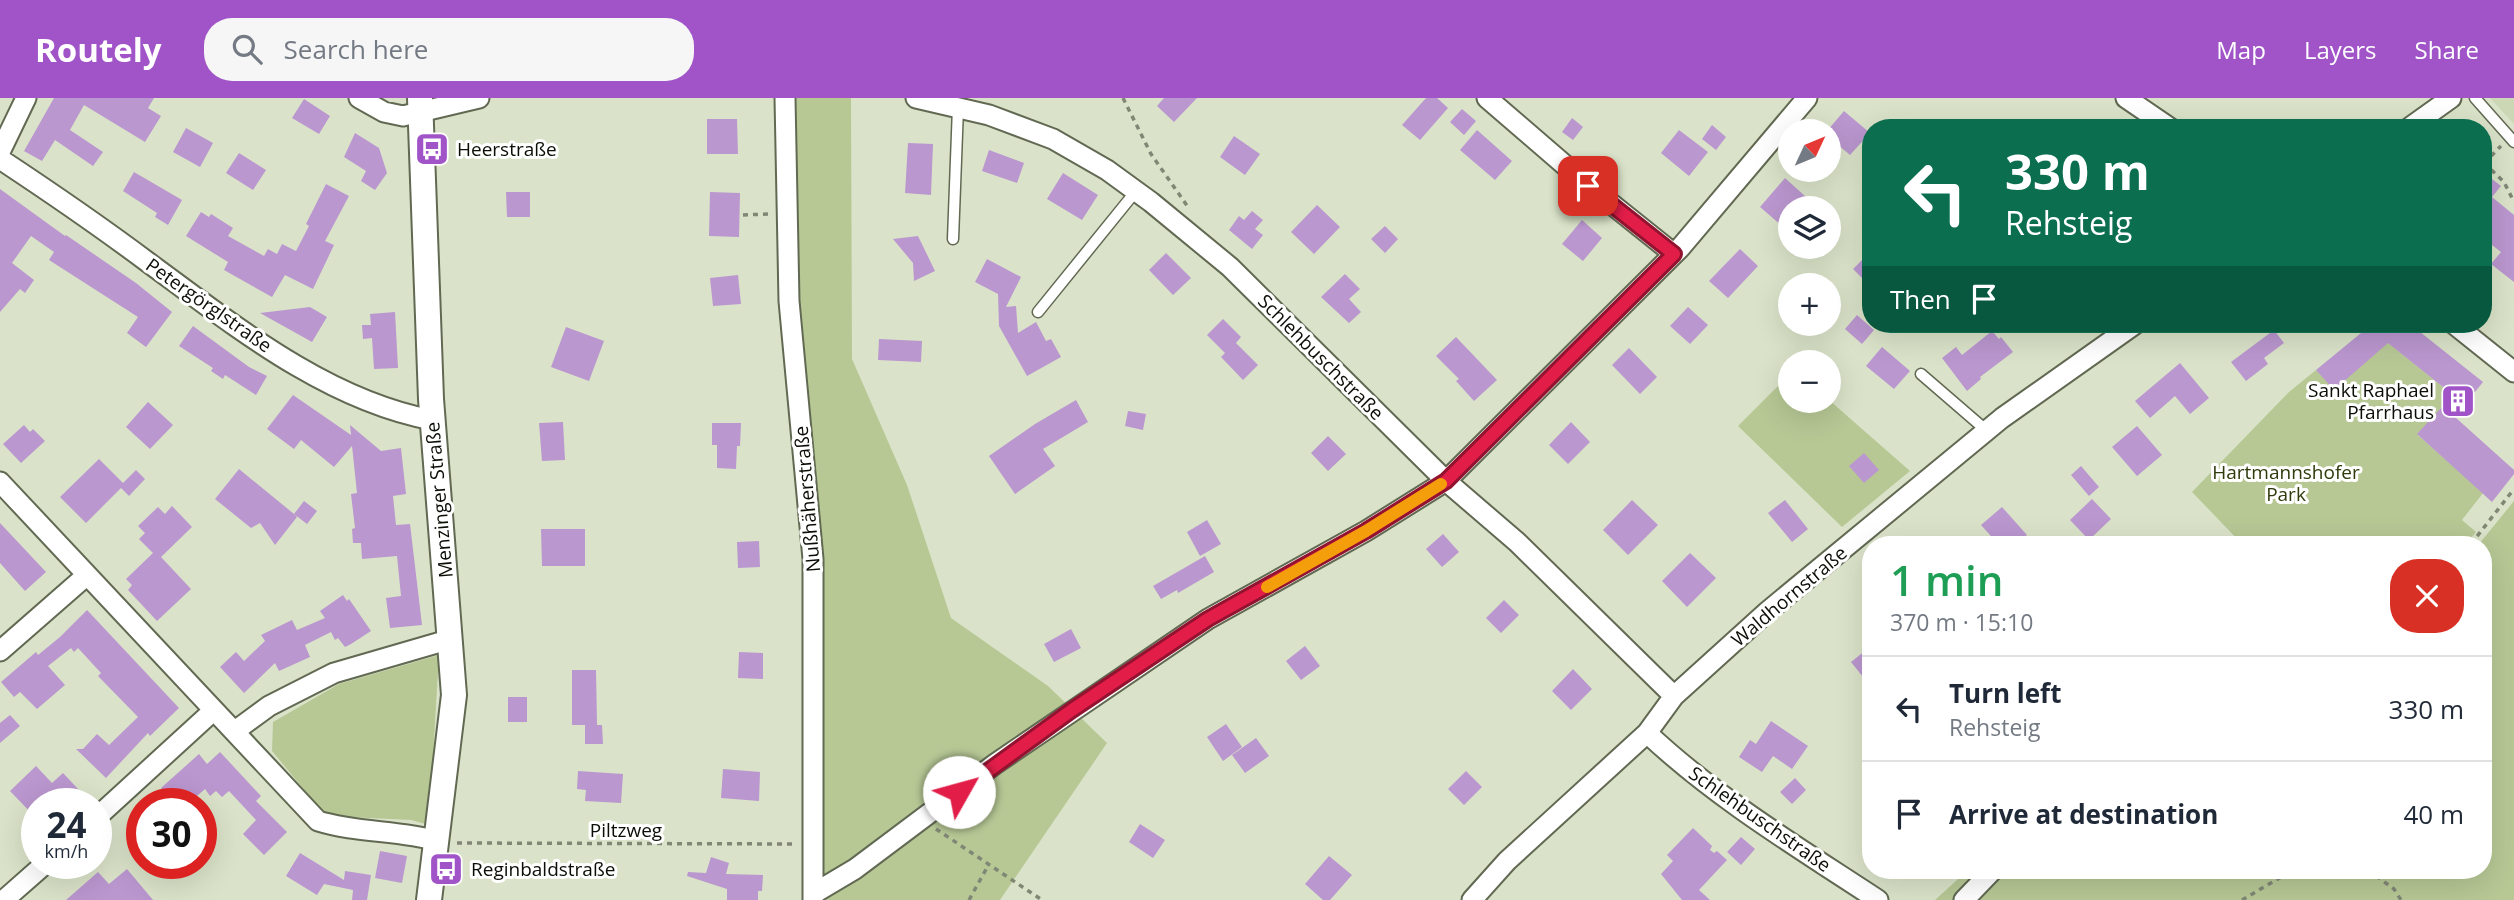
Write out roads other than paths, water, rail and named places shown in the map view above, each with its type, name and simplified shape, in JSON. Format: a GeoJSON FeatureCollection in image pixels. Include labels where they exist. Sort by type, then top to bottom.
{"type":"FeatureCollection","features":[{"type":"Feature","properties":{"kind":"street"},"geometry":{"type":"LineString","coordinates":[[0,152],[26,98]]}},
{"type":"Feature","properties":{"kind":"street"},"geometry":{"type":"LineString","coordinates":[[359,98],[384,112],[403,116],[420,105],[479,98]]}},
{"type":"Feature","properties":{"kind":"street","name":"Nußhäherstraße"},"geometry":{"type":"LineString","coordinates":[[785,98],[789,301],[813,559],[813,897]]}},
{"type":"Feature","properties":{"kind":"street","name":"Schlehbuschstraße"},"geometry":{"type":"LineString","coordinates":[[916,98],[989,114],[1054,139],[1107,170],[1136,191],[1230,267],[1446,481],[1517,542],[1674,695]]}},
{"type":"Feature","properties":{"kind":"street"},"geometry":{"type":"LineString","coordinates":[[1487,98],[1588,186],[1674,254]]}},
{"type":"Feature","properties":{"kind":"street"},"geometry":{"type":"LineString","coordinates":[[813,897],[855,869],[995,764],[1208,619],[1366,531],[1446,481],[1674,254],[1807,98]]}},
{"type":"Feature","properties":{"kind":"street"},"geometry":{"type":"LineString","coordinates":[[2126,98],[2157,119]]}},
{"type":"Feature","properties":{"kind":"street"},"geometry":{"type":"LineString","coordinates":[[2422,119],[2451,98]]}},
{"type":"Feature","properties":{"kind":"street","name":"Menzinger Straße"},"geometry":{"type":"LineString","coordinates":[[420,105],[432,420],[454,695],[429,900]]}},
{"type":"Feature","properties":{"kind":"street","name":"Petergörglstraße"},"geometry":{"type":"LineString","coordinates":[[0,159],[258,341],[346,391],[406,415],[432,420]]}},
{"type":"Feature","properties":{"kind":"street","name":"Waldhornstraße"},"geometry":{"type":"LineString","coordinates":[[1472,900],[1507,861],[1647,733],[1674,695],[1768,611],[1987,431],[2123,333]]}},
{"type":"Feature","properties":{"kind":"street"},"geometry":{"type":"LineString","coordinates":[[2465,333],[2514,372]]}},
{"type":"Feature","properties":{"kind":"street"},"geometry":{"type":"LineString","coordinates":[[0,482],[318,821],[333,826],[415,834],[438,841]]}},
{"type":"Feature","properties":{"kind":"street"},"geometry":{"type":"LineString","coordinates":[[0,651],[87,575]]}},
{"type":"Feature","properties":{"kind":"street"},"geometry":{"type":"LineString","coordinates":[[235,731],[269,706],[334,673],[451,639]]}},
{"type":"Feature","properties":{"kind":"street"},"geometry":{"type":"LineString","coordinates":[[112,803],[213,711]]}},
{"type":"Feature","properties":{"kind":"street","name":"Schlehbuschstraße"},"geometry":{"type":"LineString","coordinates":[[1647,733],[1677,761],[1780,835],[1878,900]]}},
{"type":"Feature","properties":{"kind":"street"},"geometry":{"type":"LineString","coordinates":[[8,899],[29,879]]}},
{"type":"Feature","properties":{"kind":"street"},"geometry":{"type":"LineString","coordinates":[[1964,900],[1984,879]]}},
{"type":"Feature","properties":{"kind":"lane"},"geometry":{"type":"LineString","coordinates":[[2475,98],[2512,140]]}},
{"type":"Feature","properties":{"kind":"lane"},"geometry":{"type":"LineString","coordinates":[[953,239],[958,107]]}},
{"type":"Feature","properties":{"kind":"lane"},"geometry":{"type":"LineString","coordinates":[[1038,312],[1136,191]]}},
{"type":"Feature","properties":{"kind":"lane"},"geometry":{"type":"LineString","coordinates":[[1921,374],[1987,431]]}},
{"type":"Feature","properties":{"kind":"place","name":"Heerstraße"},"geometry":{"type":"Point","coordinates":[432,149]}},
{"type":"Feature","properties":{"kind":"place","name":"Sankt Raphael Pfarrhaus"},"geometry":{"type":"Point","coordinates":[2458,401]}},
{"type":"Feature","properties":{"kind":"place","name":"Reginbaldstraße"},"geometry":{"type":"Point","coordinates":[446,869]}},
{"type":"Feature","properties":{"kind":"park label","name":"Hartmannshofer Park"},"geometry":{"type":"Point","coordinates":[2286,483]}}]}
